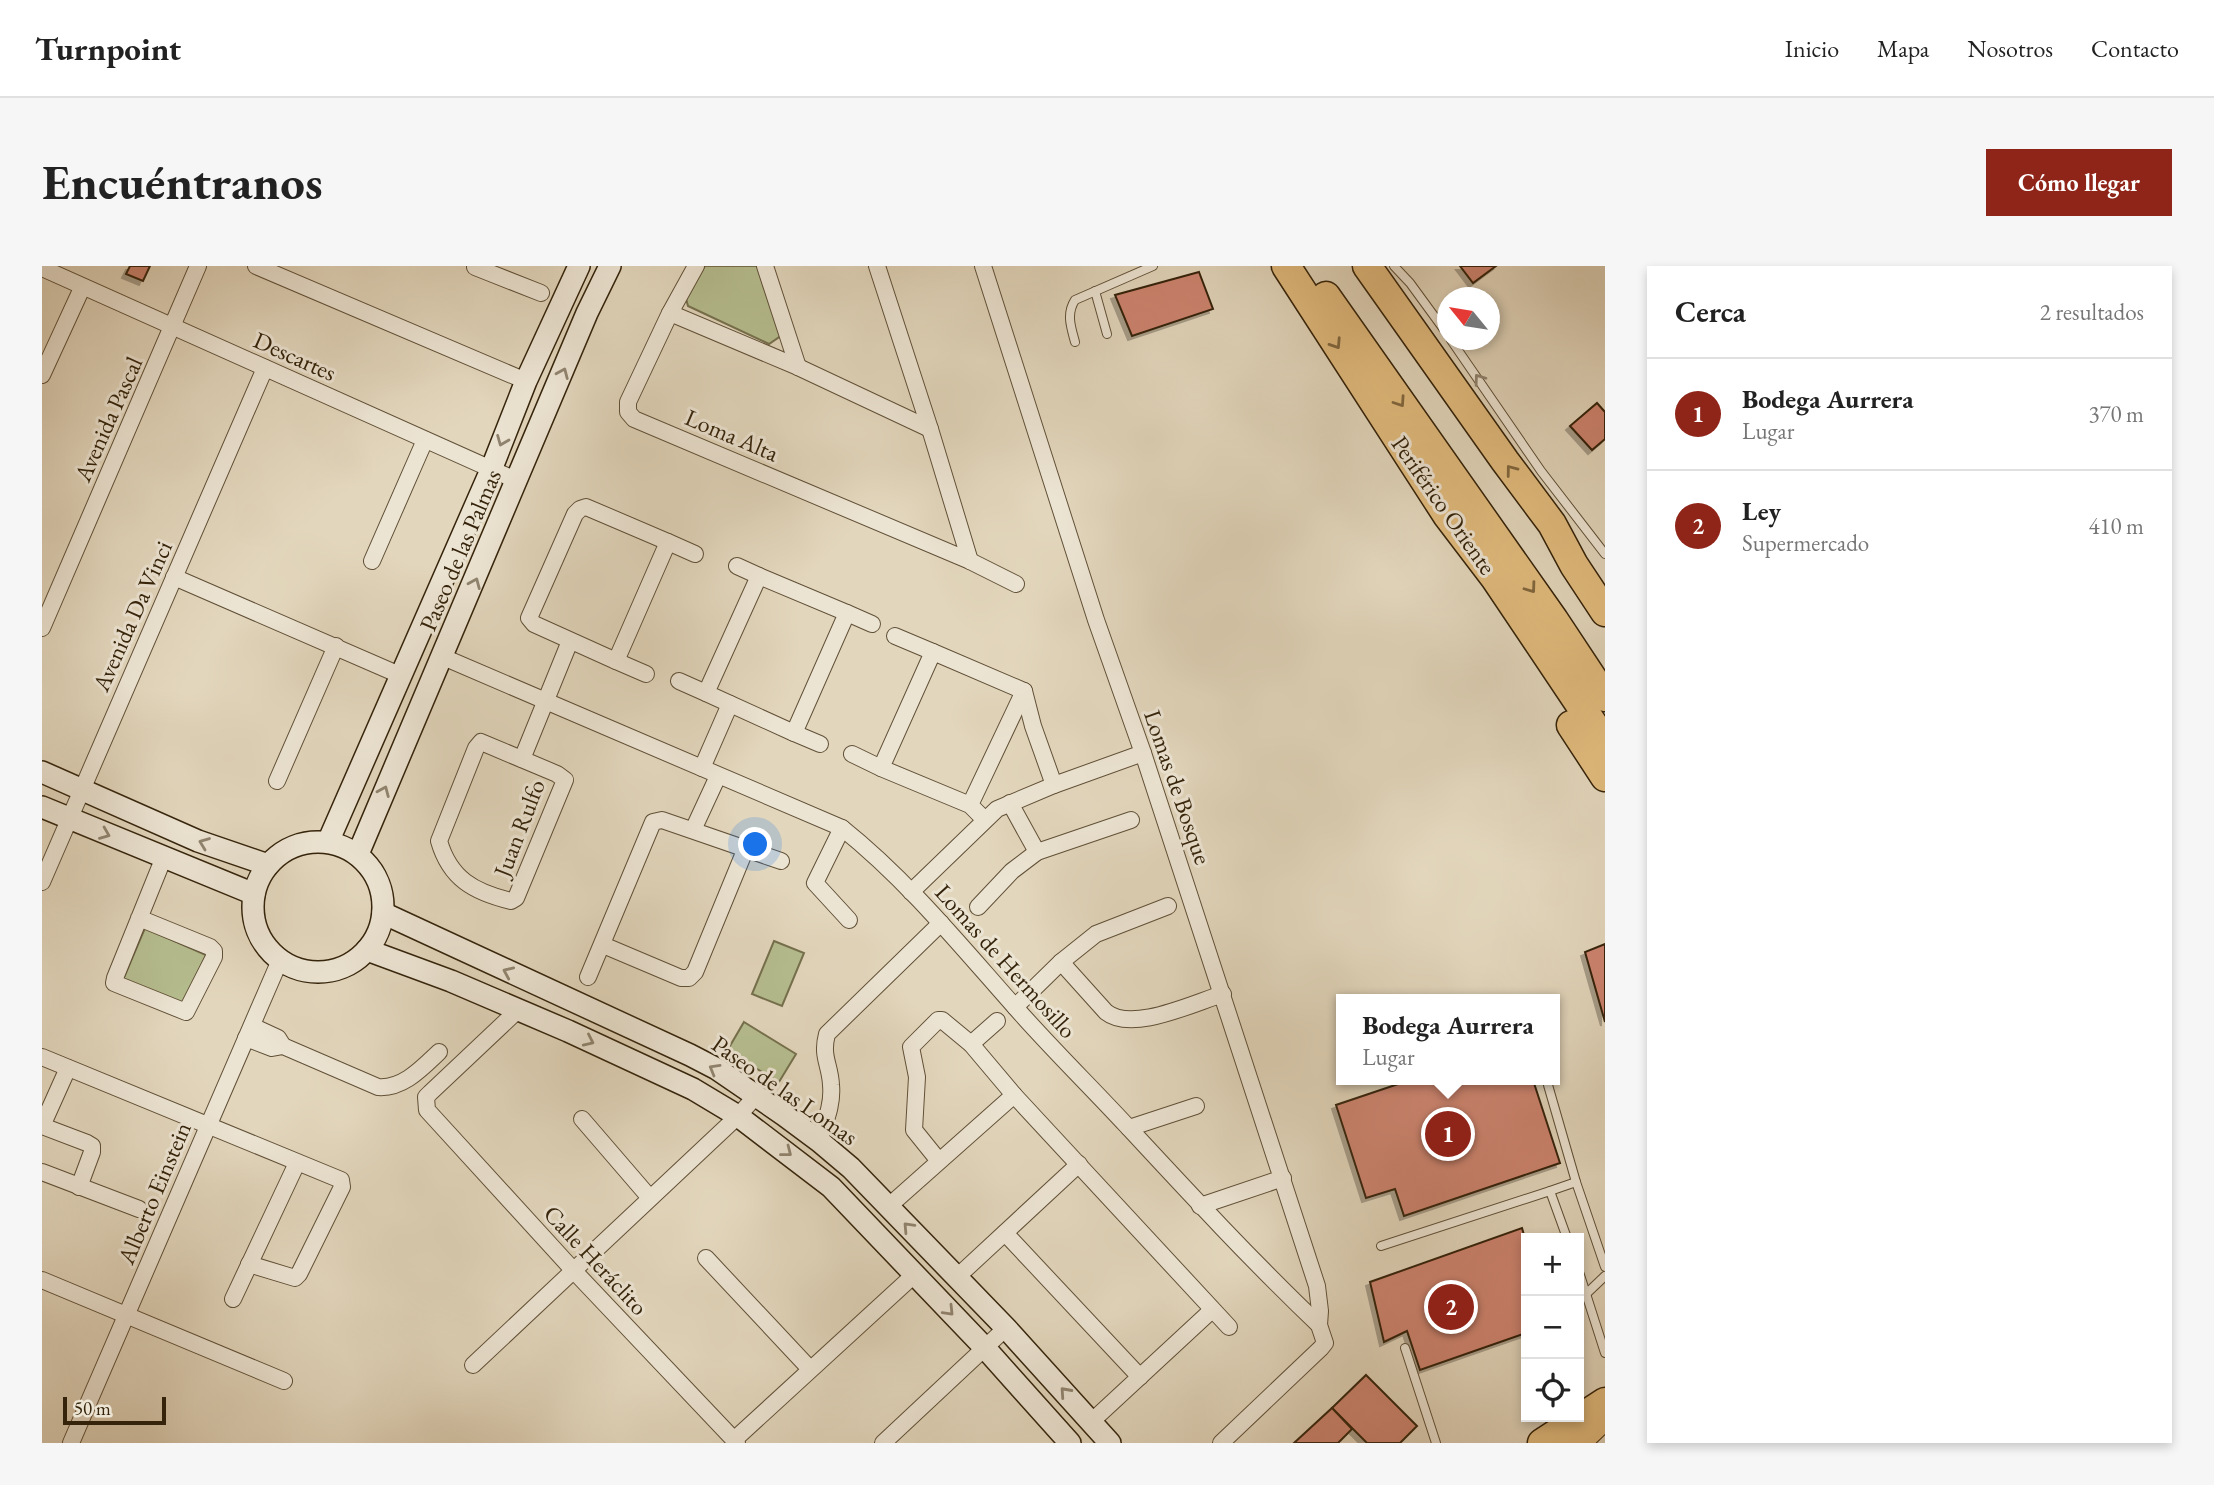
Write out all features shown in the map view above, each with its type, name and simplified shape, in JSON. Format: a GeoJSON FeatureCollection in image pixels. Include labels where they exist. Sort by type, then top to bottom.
{"type":"FeatureCollection","features":[{"type":"Feature","properties":{"kind":"highway","name":"Periférico Oriente"},"geometry":{"type":"LineString","coordinates":[[1286,266],[1447,515],[1495,578],[1605,742]]}},
{"type":"Feature","properties":{"kind":"highway"},"geometry":{"type":"LineString","coordinates":[[1304,266],[1554,620],[1605,697]]}},
{"type":"Feature","properties":{"kind":"highway"},"geometry":{"type":"LineString","coordinates":[[1367,266],[1505,461],[1552,524],[1605,586]]}},
{"type":"Feature","properties":{"kind":"highway"},"geometry":{"type":"LineString","coordinates":[[1447,515],[1454,535],[1470,564],[1605,778]]}},
{"type":"Feature","properties":{"kind":"highway"},"geometry":{"type":"LineString","coordinates":[[1552,524],[1574,565],[1605,612]]}},
{"type":"Feature","properties":{"kind":"highway"},"geometry":{"type":"LineString","coordinates":[[1584,1402],[1605,1381]]}},
{"type":"Feature","properties":{"kind":"highway"},"geometry":{"type":"LineString","coordinates":[[1542,1443],[1605,1402]]}},
{"type":"Feature","properties":{"kind":"highway"},"geometry":{"type":"LineString","coordinates":[[1542,1443],[1564,1422]]}},
{"type":"Feature","properties":{"kind":"main road"},"geometry":{"type":"LineString","coordinates":[[1578,1443],[1605,1418]]}},
{"type":"Feature","properties":{"kind":"street","name":"Avenida Pascal"},"geometry":{"type":"LineString","coordinates":[[42,628],[198,266]]}},
{"type":"Feature","properties":{"kind":"street"},"geometry":{"type":"LineString","coordinates":[[256,266],[288,272],[526,381]]}},
{"type":"Feature","properties":{"kind":"street"},"geometry":{"type":"LineString","coordinates":[[475,266],[541,293]]}},
{"type":"Feature","properties":{"kind":"street","name":"Paseo de las Palmas"},"geometry":{"type":"LineString","coordinates":[[328,842],[491,470],[526,381],[579,266]]}},
{"type":"Feature","properties":{"kind":"street","name":"Paseo de las Palmas"},"geometry":{"type":"LineString","coordinates":[[358,855],[587,313],[610,266]]}},
{"type":"Feature","properties":{"kind":"street","name":"Loma Alta"},"geometry":{"type":"LineString","coordinates":[[696,266],[670,313],[628,402],[628,412],[634,419],[970,561],[1016,584]]}},
{"type":"Feature","properties":{"kind":"street"},"geometry":{"type":"LineString","coordinates":[[765,266],[798,367]]}},
{"type":"Feature","properties":{"kind":"street"},"geometry":{"type":"LineString","coordinates":[[877,266],[970,561]]}},
{"type":"Feature","properties":{"kind":"street","name":"Lomas de Bosque"},"geometry":{"type":"LineString","coordinates":[[983,266],[1096,620],[1143,753],[1283,1178],[1317,1286],[1321,1311],[1319,1325]]}},
{"type":"Feature","properties":{"kind":"street","name":"Descartes"},"geometry":{"type":"LineString","coordinates":[[47,272],[518,481]]}},
{"type":"Feature","properties":{"kind":"street"},"geometry":{"type":"LineString","coordinates":[[42,375],[82,288]]}},
{"type":"Feature","properties":{"kind":"street"},"geometry":{"type":"LineString","coordinates":[[670,313],[798,367],[930,429]]}},
{"type":"Feature","properties":{"kind":"street","name":"Avenida Da Vinci"},"geometry":{"type":"LineString","coordinates":[[42,882],[265,368]]}},
{"type":"Feature","properties":{"kind":"street"},"geometry":{"type":"LineString","coordinates":[[372,561],[425,440]]}},
{"type":"Feature","properties":{"kind":"street"},"geometry":{"type":"LineString","coordinates":[[646,674],[534,624],[530,618],[537,597],[580,509],[586,507],[695,554]]}},
{"type":"Feature","properties":{"kind":"street"},"geometry":{"type":"LineString","coordinates":[[616,661],[668,542]]}},
{"type":"Feature","properties":{"kind":"street"},"geometry":{"type":"LineString","coordinates":[[737,566],[872,624]]}},
{"type":"Feature","properties":{"kind":"street"},"geometry":{"type":"LineString","coordinates":[[706,693],[759,576]]}},
{"type":"Feature","properties":{"kind":"street"},"geometry":{"type":"LineString","coordinates":[[174,577],[402,676]]}},
{"type":"Feature","properties":{"kind":"street"},"geometry":{"type":"LineString","coordinates":[[794,733],[847,613]]}},
{"type":"Feature","properties":{"kind":"street"},"geometry":{"type":"LineString","coordinates":[[895,636],[1024,691]]}},
{"type":"Feature","properties":{"kind":"street"},"geometry":{"type":"LineString","coordinates":[[522,758],[569,641]]}},
{"type":"Feature","properties":{"kind":"street"},"geometry":{"type":"LineString","coordinates":[[277,781],[336,646]]}},
{"type":"Feature","properties":{"kind":"street"},"geometry":{"type":"LineString","coordinates":[[881,768],[933,652]]}},
{"type":"Feature","properties":{"kind":"street","name":"Lomas de Hermosillo"},"geometry":{"type":"LineString","coordinates":[[443,657],[842,828],[870,851],[968,951],[1015,1007],[1200,1206],[1319,1325]]}},
{"type":"Feature","properties":{"kind":"street"},"geometry":{"type":"LineString","coordinates":[[679,681],[820,744]]}},
{"type":"Feature","properties":{"kind":"street"},"geometry":{"type":"LineString","coordinates":[[1024,691],[1054,785]]}},
{"type":"Feature","properties":{"kind":"street"},"geometry":{"type":"LineString","coordinates":[[970,806],[1024,691]]}},
{"type":"Feature","properties":{"kind":"street"},"geometry":{"type":"LineString","coordinates":[[702,768],[730,704]]}},
{"type":"Feature","properties":{"kind":"street","name":"Juan Rulfo"},"geometry":{"type":"LineString","coordinates":[[481,742],[522,758],[565,780],[516,898],[511,901],[461,881],[443,854],[439,841],[476,748],[481,742]]}},
{"type":"Feature","properties":{"kind":"street"},"geometry":{"type":"LineString","coordinates":[[911,892],[984,819],[1010,803],[1143,753]]}},
{"type":"Feature","properties":{"kind":"street"},"geometry":{"type":"LineString","coordinates":[[852,754],[970,806],[984,819]]}},
{"type":"Feature","properties":{"kind":"street"},"geometry":{"type":"LineString","coordinates":[[42,772],[198,841],[268,865]]}},
{"type":"Feature","properties":{"kind":"street"},"geometry":{"type":"LineString","coordinates":[[693,830],[718,776]]}},
{"type":"Feature","properties":{"kind":"street"},"geometry":{"type":"LineString","coordinates":[[1010,803],[1037,852]]}},
{"type":"Feature","properties":{"kind":"street"},"geometry":{"type":"LineString","coordinates":[[42,807],[254,894]]}},
{"type":"Feature","properties":{"kind":"street"},"geometry":{"type":"LineString","coordinates":[[588,977],[653,822],[662,820],[781,861]]}},
{"type":"Feature","properties":{"kind":"street"},"geometry":{"type":"LineString","coordinates":[[978,907],[1012,871],[1037,852],[1131,820]]}},
{"type":"Feature","properties":{"kind":"street"},"geometry":{"type":"LineString","coordinates":[[842,828],[815,883],[849,920]]}},
{"type":"Feature","properties":{"kind":"street"},"geometry":{"type":"LineString","coordinates":[[328,842],[344,846],[358,855],[373,870],[382,891],[381,926],[368,950],[349,965],[326,972],[302,970],[280,960],[266,947],[257,931],[253,913],[254,894],[268,865],[285,851],[306,843],[328,842]]}},
{"type":"Feature","properties":{"kind":"street"},"geometry":{"type":"LineString","coordinates":[[603,945],[681,978],[690,978],[695,972],[746,848]]}},
{"type":"Feature","properties":{"kind":"street"},"geometry":{"type":"LineString","coordinates":[[139,918],[214,951],[214,957],[186,1012],[114,982],[139,918],[164,857]]}},
{"type":"Feature","properties":{"kind":"street"},"geometry":{"type":"LineString","coordinates":[[1015,1007],[1061,962],[1096,934],[1168,906]]}},
{"type":"Feature","properties":{"kind":"street","name":"Paseo de las Lomas"},"geometry":{"type":"LineString","coordinates":[[383,913],[717,1069],[819,1141],[889,1206],[1111,1443]]}},
{"type":"Feature","properties":{"kind":"street"},"geometry":{"type":"LineString","coordinates":[[819,1141],[832,1102],[831,1082],[823,1049],[827,1034],[941,923]]}},
{"type":"Feature","properties":{"kind":"street","name":"Paseo de las Lomas"},"geometry":{"type":"LineString","coordinates":[[368,950],[543,1020],[693,1089],[738,1116],[831,1187],[985,1348],[1070,1443]]}},
{"type":"Feature","properties":{"kind":"street","name":"Alberto Einstein"},"geometry":{"type":"LineString","coordinates":[[71,1443],[280,960]]}},
{"type":"Feature","properties":{"kind":"street"},"geometry":{"type":"LineString","coordinates":[[1061,962],[1106,1012],[1121,1020],[1149,1017],[1223,994]]}},
{"type":"Feature","properties":{"kind":"street"},"geometry":{"type":"LineString","coordinates":[[543,1020],[554,992]]}},
{"type":"Feature","properties":{"kind":"street","name":"Calle Heráclito"},"geometry":{"type":"LineString","coordinates":[[518,1010],[426,1097],[427,1110],[735,1442]]}},
{"type":"Feature","properties":{"kind":"street"},"geometry":{"type":"LineString","coordinates":[[939,1161],[914,1130],[917,1077],[911,1047],[938,1020],[942,1020],[971,1044],[1014,1095],[1229,1327]]}},
{"type":"Feature","properties":{"kind":"street"},"geometry":{"type":"LineString","coordinates":[[971,1044],[997,1021]]}},
{"type":"Feature","properties":{"kind":"street"},"geometry":{"type":"LineString","coordinates":[[249,1032],[272,1048],[283,1046],[378,1087],[389,1088],[418,1072],[439,1052]]}},
{"type":"Feature","properties":{"kind":"street"},"geometry":{"type":"LineString","coordinates":[[42,1056],[341,1180],[342,1187],[295,1278],[249,1264]]}},
{"type":"Feature","properties":{"kind":"street"},"geometry":{"type":"LineString","coordinates":[[68,1068],[42,1126],[92,1146],[92,1153],[79,1187]]}},
{"type":"Feature","properties":{"kind":"street"},"geometry":{"type":"LineString","coordinates":[[889,1206],[1014,1095]]}},
{"type":"Feature","properties":{"kind":"street"},"geometry":{"type":"LineString","coordinates":[[473,1365],[756,1096]]}},
{"type":"Feature","properties":{"kind":"street"},"geometry":{"type":"LineString","coordinates":[[1129,1128],[1196,1106]]}},
{"type":"Feature","properties":{"kind":"street"},"geometry":{"type":"LineString","coordinates":[[582,1119],[650,1198]]}},
{"type":"Feature","properties":{"kind":"street"},"geometry":{"type":"LineString","coordinates":[[233,1299],[298,1163]]}},
{"type":"Feature","properties":{"kind":"street"},"geometry":{"type":"LineString","coordinates":[[956,1278],[1079,1164]]}},
{"type":"Feature","properties":{"kind":"street"},"geometry":{"type":"LineString","coordinates":[[42,1172],[139,1209]]}},
{"type":"Feature","properties":{"kind":"street"},"geometry":{"type":"LineString","coordinates":[[1200,1206],[1283,1178]]}},
{"type":"Feature","properties":{"kind":"street"},"geometry":{"type":"LineString","coordinates":[[1005,1233],[1140,1377]]}},
{"type":"Feature","properties":{"kind":"street"},"geometry":{"type":"LineString","coordinates":[[706,1258],[810,1369]]}},
{"type":"Feature","properties":{"kind":"street"},"geometry":{"type":"LineString","coordinates":[[735,1442],[810,1369],[915,1275]]}},
{"type":"Feature","properties":{"kind":"street"},"geometry":{"type":"LineString","coordinates":[[42,1280],[284,1381]]}},
{"type":"Feature","properties":{"kind":"street"},"geometry":{"type":"LineString","coordinates":[[1091,1422],[1212,1310]]}},
{"type":"Feature","properties":{"kind":"street"},"geometry":{"type":"LineString","coordinates":[[1221,1443],[1321,1348],[1325,1339],[1319,1325]]}},
{"type":"Feature","properties":{"kind":"street"},"geometry":{"type":"LineString","coordinates":[[883,1443],[1006,1328]]}},
{"type":"Feature","properties":{"kind":"lane"},"geometry":{"type":"LineString","coordinates":[[1075,342],[1069,310],[1075,300],[1153,266]]}},
{"type":"Feature","properties":{"kind":"lane"},"geometry":{"type":"LineString","coordinates":[[1396,267],[1437,322]]}},
{"type":"Feature","properties":{"kind":"lane"},"geometry":{"type":"LineString","coordinates":[[1095,291],[1107,334]]}},
{"type":"Feature","properties":{"kind":"lane"},"geometry":{"type":"LineString","coordinates":[[1458,350],[1541,471],[1605,554]]}},
{"type":"Feature","properties":{"kind":"lane"},"geometry":{"type":"LineString","coordinates":[[1548,1085],[1576,1182],[1605,1267]]}},
{"type":"Feature","properties":{"kind":"lane"},"geometry":{"type":"LineString","coordinates":[[1381,1246],[1576,1182]]}},
{"type":"Feature","properties":{"kind":"lane"},"geometry":{"type":"LineString","coordinates":[[1550,1191],[1565,1233]]}},
{"type":"Feature","properties":{"kind":"lane"},"geometry":{"type":"LineString","coordinates":[[1586,1294],[1605,1276]]}},
{"type":"Feature","properties":{"kind":"lane"},"geometry":{"type":"LineString","coordinates":[[1584,1288],[1605,1353]]}},
{"type":"Feature","properties":{"kind":"lane"},"geometry":{"type":"LineString","coordinates":[[1405,1348],[1436,1443]]}},
{"type":"Feature","properties":{"kind":"green space"},"geometry":{"type":"Polygon","coordinates":[[[705,266],[758,266],[782,335],[769,344],[688,306],[685,295],[705,266]]]}},
{"type":"Feature","properties":{"kind":"green space"},"geometry":{"type":"Polygon","coordinates":[[[145,928],[206,955],[182,1008],[122,982],[145,928]]]}},
{"type":"Feature","properties":{"kind":"green space"},"geometry":{"type":"Polygon","coordinates":[[[774,941],[804,953],[782,1006],[752,994],[774,941]]]}},
{"type":"Feature","properties":{"kind":"green space"},"geometry":{"type":"Polygon","coordinates":[[[744,1022],[796,1054],[779,1082],[727,1051],[744,1022]]]}},
{"type":"Feature","properties":{"kind":"building"},"geometry":{"type":"Polygon","coordinates":[[[130,266],[150,266],[143,281],[126,274],[130,266]]]}},
{"type":"Feature","properties":{"kind":"building"},"geometry":{"type":"Polygon","coordinates":[[[1460,266],[1496,266],[1473,283],[1460,266]]]}},
{"type":"Feature","properties":{"kind":"building"},"geometry":{"type":"Polygon","coordinates":[[[1199,272],[1213,309],[1132,336],[1115,295],[1199,272]]]}},
{"type":"Feature","properties":{"kind":"building"},"geometry":{"type":"Polygon","coordinates":[[[1597,403],[1605,412],[1605,439],[1592,450],[1570,426],[1597,403]]]}},
{"type":"Feature","properties":{"kind":"building"},"geometry":{"type":"Polygon","coordinates":[[[1605,944],[1605,1022],[1585,952],[1605,944]]]}},
{"type":"Feature","properties":{"kind":"building"},"geometry":{"type":"Polygon","coordinates":[[[1395,1085],[1535,1085],[1560,1163],[1404,1216],[1395,1189],[1366,1198],[1336,1105],[1395,1085]]]}},
{"type":"Feature","properties":{"kind":"building"},"geometry":{"type":"Polygon","coordinates":[[[1522,1228],[1521,1335],[1420,1370],[1407,1331],[1384,1342],[1370,1282],[1522,1228]]]}},
{"type":"Feature","properties":{"kind":"building"},"geometry":{"type":"Polygon","coordinates":[[[1366,1375],[1417,1426],[1400,1443],[1367,1443],[1332,1408],[1366,1375]]]}},
{"type":"Feature","properties":{"kind":"building"},"geometry":{"type":"Polygon","coordinates":[[[1332,1408],[1352,1429],[1338,1443],[1294,1443],[1332,1408]]]}},
{"type":"Feature","properties":{"kind":"place","name":"Bodega Aurrera"},"geometry":{"type":"Point","coordinates":[1448,1134]}},
{"type":"Feature","properties":{"kind":"place","name":"Ley"},"geometry":{"type":"Point","coordinates":[1451,1307]}}]}
